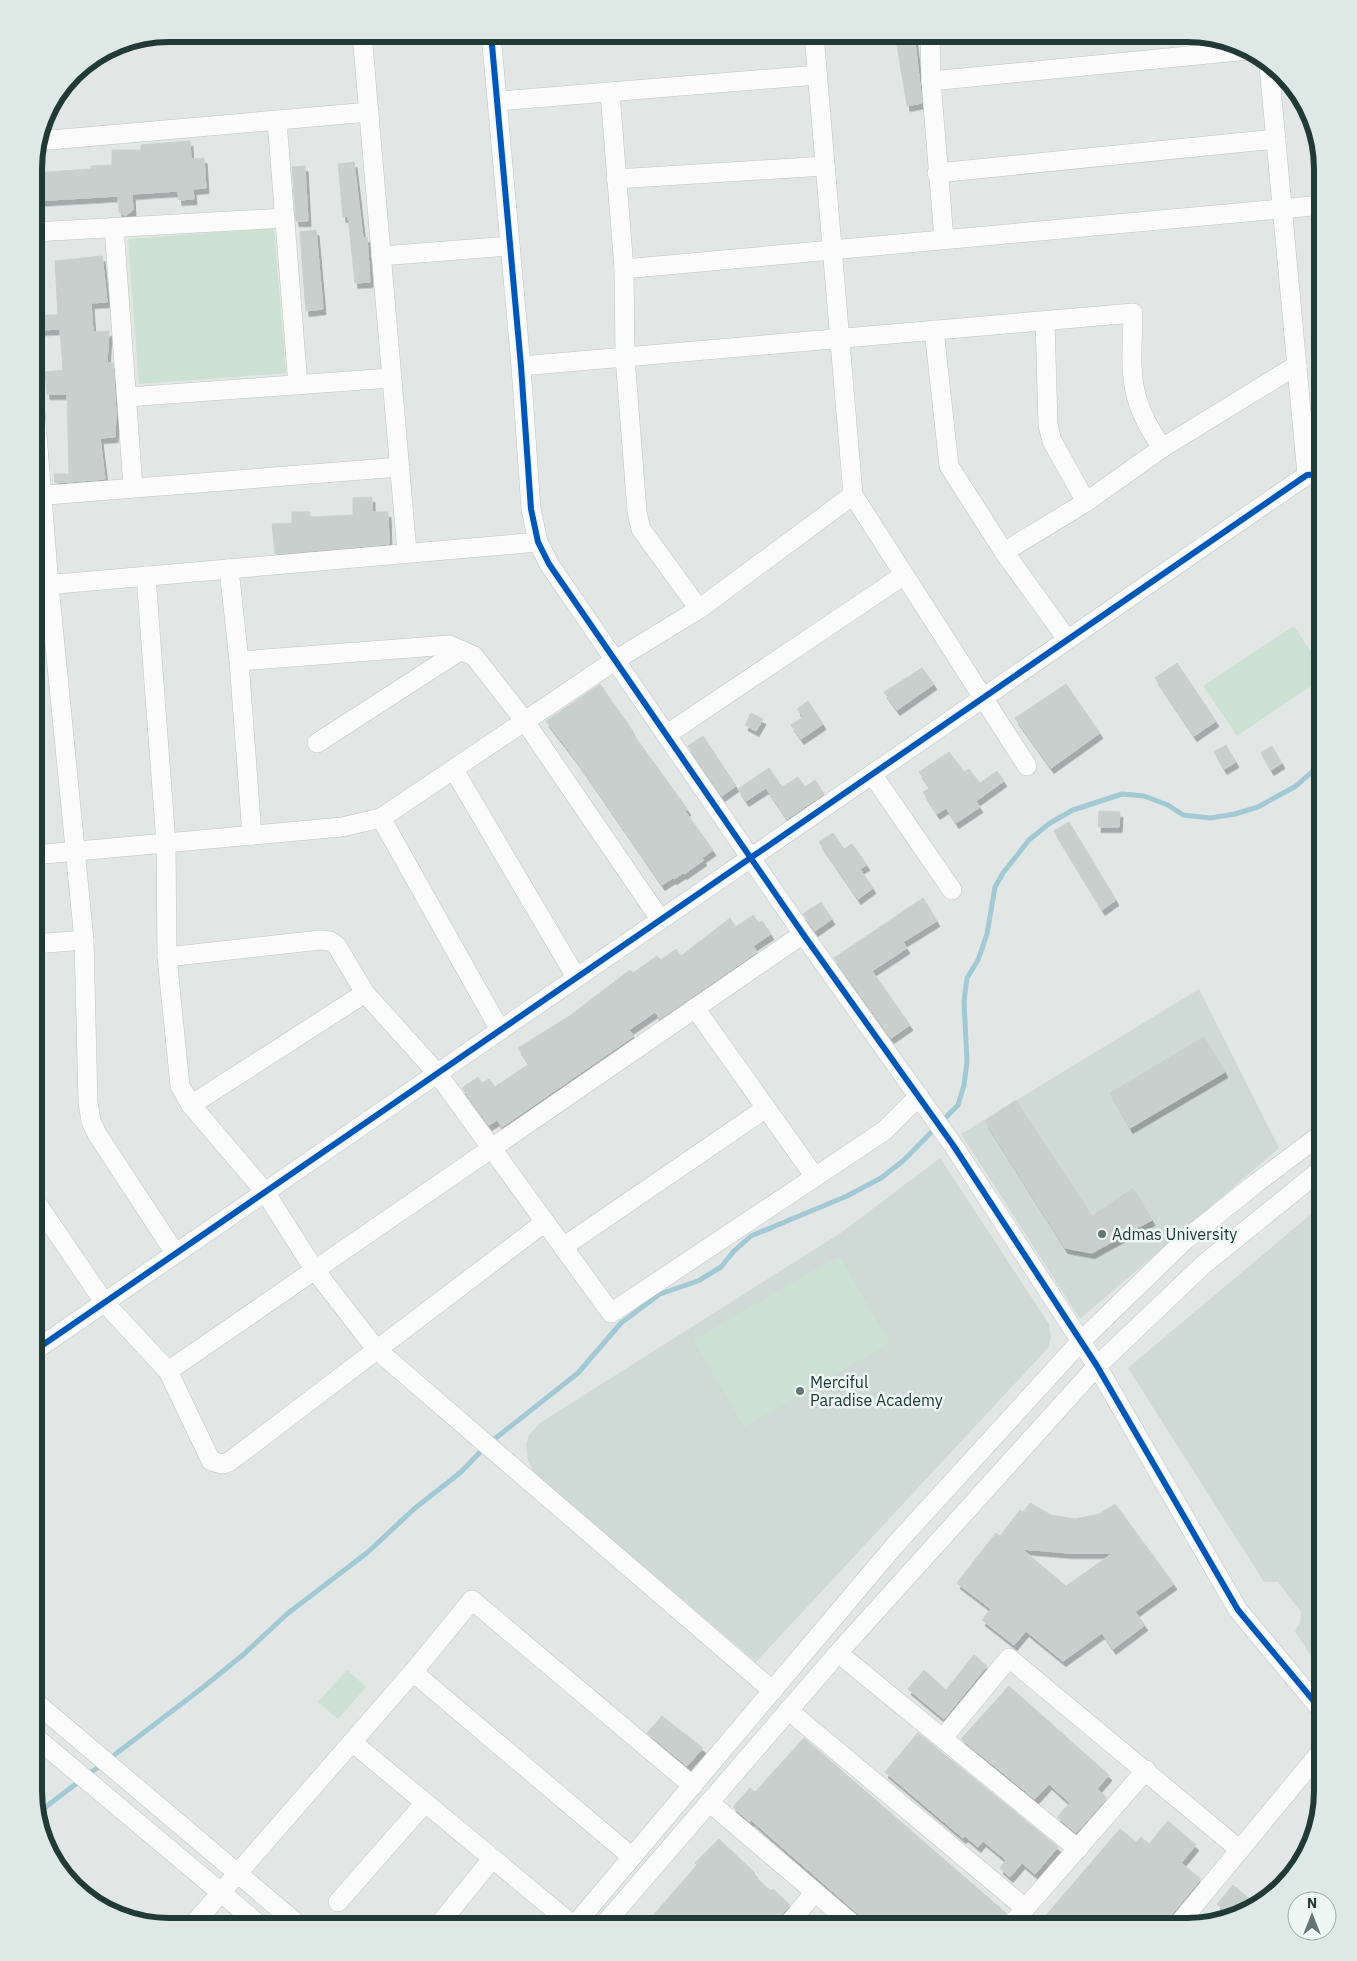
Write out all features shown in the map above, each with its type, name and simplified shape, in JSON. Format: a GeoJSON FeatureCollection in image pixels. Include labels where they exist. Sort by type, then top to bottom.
{"type":"FeatureCollection","features":[{"type":"Feature","properties":{"kind":"street"},"geometry":{"type":"LineString","coordinates":[[363,43],[407,552]]}},
{"type":"Feature","properties":{"kind":"street"},"geometry":{"type":"LineString","coordinates":[[492,43],[521,366],[531,509],[538,542],[549,564],[802,934],[922,1099],[953,1145],[1097,1366],[1238,1610],[1314,1701]]}},
{"type":"Feature","properties":{"kind":"street"},"geometry":{"type":"LineString","coordinates":[[815,43],[853,495],[1027,766]]}},
{"type":"Feature","properties":{"kind":"street"},"geometry":{"type":"LineString","coordinates":[[930,43],[931,81],[944,239]]}},
{"type":"Feature","properties":{"kind":"street"},"geometry":{"type":"LineString","coordinates":[[931,81],[1234,51]]}},
{"type":"Feature","properties":{"kind":"street"},"geometry":{"type":"LineString","coordinates":[[1270,73],[1297,365],[1314,469]]}},
{"type":"Feature","properties":{"kind":"street"},"geometry":{"type":"LineString","coordinates":[[498,101],[817,75]]}},
{"type":"Feature","properties":{"kind":"street"},"geometry":{"type":"LineString","coordinates":[[610,93],[624,268],[625,357],[634,477],[641,529],[699,609]]}},
{"type":"Feature","properties":{"kind":"street"},"geometry":{"type":"LineString","coordinates":[[46,140],[369,112]]}},
{"type":"Feature","properties":{"kind":"street"},"geometry":{"type":"LineString","coordinates":[[277,121],[298,385]]}},
{"type":"Feature","properties":{"kind":"street"},"geometry":{"type":"LineString","coordinates":[[938,173],[1276,139]]}},
{"type":"Feature","properties":{"kind":"street"},"geometry":{"type":"LineString","coordinates":[[616,179],[825,166]]}},
{"type":"Feature","properties":{"kind":"street"},"geometry":{"type":"LineString","coordinates":[[624,268],[1314,206]]}},
{"type":"Feature","properties":{"kind":"street"},"geometry":{"type":"LineString","coordinates":[[43,231],[285,218]]}},
{"type":"Feature","properties":{"kind":"street"},"geometry":{"type":"LineString","coordinates":[[114,227],[133,487]]}},
{"type":"Feature","properties":{"kind":"street"},"geometry":{"type":"LineString","coordinates":[[381,256],[510,246]]}},
{"type":"Feature","properties":{"kind":"street"},"geometry":{"type":"LineString","coordinates":[[521,366],[1133,313],[1132,371],[1135,394],[1144,420],[1162,448]]}},
{"type":"Feature","properties":{"kind":"street"},"geometry":{"type":"LineString","coordinates":[[1045,320],[1048,425],[1052,441],[1086,502]]}},
{"type":"Feature","properties":{"kind":"street"},"geometry":{"type":"LineString","coordinates":[[934,330],[949,466],[1004,552],[1067,639]]}},
{"type":"Feature","properties":{"kind":"street"},"geometry":{"type":"LineString","coordinates":[[1004,552],[1086,502],[1162,448],[1297,365]]}},
{"type":"Feature","properties":{"kind":"street"},"geometry":{"type":"LineString","coordinates":[[126,397],[391,378]]}},
{"type":"Feature","properties":{"kind":"street"},"geometry":{"type":"LineString","coordinates":[[43,496],[400,467]]}},
{"type":"Feature","properties":{"kind":"street"},"geometry":{"type":"LineString","coordinates":[[42,1345],[1067,639],[1314,476]]}},
{"type":"Feature","properties":{"kind":"street"},"geometry":{"type":"LineString","coordinates":[[43,854],[342,827],[380,818],[454,770],[524,720],[614,660],[699,609],[853,495]]}},
{"type":"Feature","properties":{"kind":"street"},"geometry":{"type":"LineString","coordinates":[[43,585],[538,542]]}},
{"type":"Feature","properties":{"kind":"street"},"geometry":{"type":"LineString","coordinates":[[229,569],[239,661],[252,835]]}},
{"type":"Feature","properties":{"kind":"street"},"geometry":{"type":"LineString","coordinates":[[666,735],[904,575]]}},
{"type":"Feature","properties":{"kind":"street"},"geometry":{"type":"LineString","coordinates":[[146,576],[166,843],[167,957],[180,1086],[192,1105],[265,1192],[314,1269],[376,1349],[773,1690]]}},
{"type":"Feature","properties":{"kind":"street"},"geometry":{"type":"LineString","coordinates":[[43,591],[75,851],[84,940],[88,1102],[91,1121],[97,1134],[175,1253]]}},
{"type":"Feature","properties":{"kind":"street"},"geometry":{"type":"LineString","coordinates":[[239,661],[449,644],[474,656],[524,720],[660,919]]}},
{"type":"Feature","properties":{"kind":"street"},"geometry":{"type":"LineString","coordinates":[[317,743],[461,650]]}},
{"type":"Feature","properties":{"kind":"street"},"geometry":{"type":"LineString","coordinates":[[454,770],[576,977]]}},
{"type":"Feature","properties":{"kind":"street"},"geometry":{"type":"LineString","coordinates":[[872,774],[952,890]]}},
{"type":"Feature","properties":{"kind":"street"},"geometry":{"type":"LineString","coordinates":[[380,818],[500,1030]]}},
{"type":"Feature","properties":{"kind":"street"},"geometry":{"type":"LineString","coordinates":[[168,1371],[802,934]]}},
{"type":"Feature","properties":{"kind":"street"},"geometry":{"type":"LineString","coordinates":[[43,943],[84,940]]}},
{"type":"Feature","properties":{"kind":"street"},"geometry":{"type":"LineString","coordinates":[[167,957],[320,940],[337,946],[365,993],[437,1073],[611,1313],[884,1131],[922,1099]]}},
{"type":"Feature","properties":{"kind":"street"},"geometry":{"type":"LineString","coordinates":[[192,1105],[365,993]]}},
{"type":"Feature","properties":{"kind":"street"},"geometry":{"type":"LineString","coordinates":[[695,1008],[815,1177]]}},
{"type":"Feature","properties":{"kind":"street"},"geometry":{"type":"LineString","coordinates":[[563,1247],[766,1108]]}},
{"type":"Feature","properties":{"kind":"street"},"geometry":{"type":"LineString","coordinates":[[581,1918],[895,1545],[1081,1341],[1184,1241],[1314,1140]]}},
{"type":"Feature","properties":{"kind":"street"},"geometry":{"type":"LineString","coordinates":[[610,1918],[838,1653],[1097,1366],[1203,1265],[1314,1175]]}},
{"type":"Feature","properties":{"kind":"street"},"geometry":{"type":"LineString","coordinates":[[42,1218],[104,1302],[168,1371],[211,1460],[222,1464],[229,1462],[545,1222]]}},
{"type":"Feature","properties":{"kind":"street"},"geometry":{"type":"LineString","coordinates":[[895,1545],[917,1565]]}},
{"type":"Feature","properties":{"kind":"street"},"geometry":{"type":"LineString","coordinates":[[199,1918],[413,1672],[472,1600],[693,1786]]}},
{"type":"Feature","properties":{"kind":"street"},"geometry":{"type":"LineString","coordinates":[[838,1653],[1078,1849]]}},
{"type":"Feature","properties":{"kind":"street"},"geometry":{"type":"LineString","coordinates":[[942,1738],[1008,1658],[1146,1770],[1240,1850]]}},
{"type":"Feature","properties":{"kind":"street"},"geometry":{"type":"LineString","coordinates":[[413,1672],[632,1857]]}},
{"type":"Feature","properties":{"kind":"street"},"geometry":{"type":"LineString","coordinates":[[42,1708],[290,1918]]}},
{"type":"Feature","properties":{"kind":"street"},"geometry":{"type":"LineString","coordinates":[[788,1710],[1025,1908]]}},
{"type":"Feature","properties":{"kind":"street"},"geometry":{"type":"LineString","coordinates":[[352,1742],[562,1918]]}},
{"type":"Feature","properties":{"kind":"street"},"geometry":{"type":"LineString","coordinates":[[42,1743],[108,1800],[251,1918]]}},
{"type":"Feature","properties":{"kind":"street"},"geometry":{"type":"LineString","coordinates":[[1183,1918],[1314,1760]]}},
{"type":"Feature","properties":{"kind":"street"},"geometry":{"type":"LineString","coordinates":[[1017,1918],[1146,1770]]}},
{"type":"Feature","properties":{"kind":"street"},"geometry":{"type":"LineString","coordinates":[[709,1802],[814,1894],[845,1918]]}},
{"type":"Feature","properties":{"kind":"street"},"geometry":{"type":"LineString","coordinates":[[338,1902],[424,1804]]}},
{"type":"Feature","properties":{"kind":"street"},"geometry":{"type":"LineString","coordinates":[[444,1918],[492,1859]]}},
{"type":"Feature","properties":{"kind":"street"},"geometry":{"type":"LineString","coordinates":[[794,1918],[814,1894]]}},
{"type":"Feature","properties":{"kind":"shaded area","name":"Admas University"},"geometry":{"type":"Polygon","coordinates":[[[1199,989],[1279,1148],[1080,1319],[961,1134],[1199,989]]]}},
{"type":"Feature","properties":{"kind":"shaded area","name":"Merciful Paradise Academy"},"geometry":{"type":"Polygon","coordinates":[[[940,1158],[1049,1324],[1051,1338],[1048,1348],[756,1662],[534,1473],[528,1461],[526,1444],[529,1435],[540,1423],[842,1232],[940,1158]]]}},
{"type":"Feature","properties":{"kind":"shaded area"},"geometry":{"type":"Polygon","coordinates":[[[1314,1212],[1314,1661],[1295,1631],[1300,1623],[1301,1612],[1278,1582],[1264,1582],[1128,1368],[1314,1212]]]}},
{"type":"Feature","properties":{"kind":"green space"},"geometry":{"type":"Polygon","coordinates":[[[274,228],[286,373],[139,384],[128,239],[274,228]]]}},
{"type":"Feature","properties":{"kind":"green space"},"geometry":{"type":"Polygon","coordinates":[[[1294,626],[1314,656],[1314,684],[1237,736],[1203,686],[1294,626]]]}},
{"type":"Feature","properties":{"kind":"green space"},"geometry":{"type":"Polygon","coordinates":[[[839,1256],[890,1343],[744,1427],[693,1340],[839,1256]]]}},
{"type":"Feature","properties":{"kind":"green space"},"geometry":{"type":"Polygon","coordinates":[[[347,1670],[366,1687],[338,1719],[318,1702],[347,1670]]]}},
{"type":"Feature","properties":{"kind":"building"},"geometry":{"type":"Polygon","coordinates":[[[896,43],[915,43],[922,103],[907,106],[896,43]]]}},
{"type":"Feature","properties":{"kind":"building"},"geometry":{"type":"Polygon","coordinates":[[[190,141],[191,159],[204,158],[206,188],[193,189],[194,199],[179,200],[178,191],[132,194],[133,210],[125,216],[119,212],[118,196],[43,200],[43,172],[91,169],[91,166],[112,165],[112,150],[141,150],[141,145],[190,141]]]}},
{"type":"Feature","properties":{"kind":"building"},"geometry":{"type":"Polygon","coordinates":[[[354,162],[363,238],[367,237],[370,282],[355,283],[348,216],[343,217],[338,164],[354,162]]]}},
{"type":"Feature","properties":{"kind":"building"},"geometry":{"type":"Polygon","coordinates":[[[305,166],[308,221],[296,221],[292,167],[305,166]]]}},
{"type":"Feature","properties":{"kind":"building"},"geometry":{"type":"Polygon","coordinates":[[[316,230],[323,309],[306,311],[300,232],[316,230]]]}},
{"type":"Feature","properties":{"kind":"building"},"geometry":{"type":"Polygon","coordinates":[[[102,256],[107,302],[91,303],[93,332],[109,331],[107,363],[113,363],[116,414],[115,437],[100,438],[105,479],[55,483],[54,474],[69,474],[67,394],[47,394],[45,372],[63,370],[60,329],[43,330],[43,315],[58,315],[55,261],[102,256]]]}},
{"type":"Feature","properties":{"kind":"building"},"geometry":{"type":"Polygon","coordinates":[[[372,497],[372,512],[388,512],[389,544],[275,554],[272,524],[292,523],[292,512],[310,512],[310,517],[353,515],[353,498],[372,497]]]}},
{"type":"Feature","properties":{"kind":"building"},"geometry":{"type":"Polygon","coordinates":[[[1177,663],[1216,721],[1194,736],[1155,678],[1177,663]]]}},
{"type":"Feature","properties":{"kind":"building"},"geometry":{"type":"Polygon","coordinates":[[[922,668],[934,684],[897,710],[884,692],[922,668]]]}},
{"type":"Feature","properties":{"kind":"building"},"geometry":{"type":"Polygon","coordinates":[[[600,684],[688,810],[685,811],[713,850],[702,858],[704,860],[684,874],[662,885],[576,760],[546,721],[600,684]]]}},
{"type":"Feature","properties":{"kind":"building"},"geometry":{"type":"Polygon","coordinates":[[[1066,684],[1100,733],[1051,768],[1015,718],[1066,684]]]}},
{"type":"Feature","properties":{"kind":"building"},"geometry":{"type":"Polygon","coordinates":[[[808,701],[823,724],[801,739],[791,725],[803,717],[797,709],[808,701]]]}},
{"type":"Feature","properties":{"kind":"building"},"geometry":{"type":"Polygon","coordinates":[[[751,713],[763,719],[756,731],[745,725],[751,713]]]}},
{"type":"Feature","properties":{"kind":"building"},"geometry":{"type":"Polygon","coordinates":[[[703,736],[736,786],[722,796],[688,746],[703,736]]]}},
{"type":"Feature","properties":{"kind":"building"},"geometry":{"type":"Polygon","coordinates":[[[1226,745],[1236,762],[1224,769],[1214,752],[1226,745]]]}},
{"type":"Feature","properties":{"kind":"building"},"geometry":{"type":"Polygon","coordinates":[[[1272,746],[1282,763],[1271,770],[1261,753],[1272,746]]]}},
{"type":"Feature","properties":{"kind":"building"},"geometry":{"type":"Polygon","coordinates":[[[949,752],[964,772],[969,769],[980,783],[997,771],[1004,781],[976,801],[980,807],[956,823],[946,808],[937,814],[923,792],[930,788],[919,772],[949,752]]]}},
{"type":"Feature","properties":{"kind":"building"},"geometry":{"type":"Polygon","coordinates":[[[769,768],[782,787],[798,777],[805,787],[815,780],[824,794],[787,819],[766,788],[746,801],[738,789],[769,768]]]}},
{"type":"Feature","properties":{"kind":"building"},"geometry":{"type":"Polygon","coordinates":[[[1099,811],[1120,812],[1119,827],[1098,827],[1099,811]]]}},
{"type":"Feature","properties":{"kind":"building"},"geometry":{"type":"Polygon","coordinates":[[[1069,822],[1116,900],[1102,910],[1054,831],[1069,822]]]}},
{"type":"Feature","properties":{"kind":"building"},"geometry":{"type":"Polygon","coordinates":[[[833,833],[844,849],[852,844],[867,865],[860,869],[873,888],[858,899],[819,842],[833,833]]]}},
{"type":"Feature","properties":{"kind":"building"},"geometry":{"type":"Polygon","coordinates":[[[923,898],[937,921],[903,942],[907,948],[872,971],[910,1025],[891,1038],[834,958],[923,898]]]}},
{"type":"Feature","properties":{"kind":"building"},"geometry":{"type":"Polygon","coordinates":[[[821,902],[832,919],[815,931],[803,914],[821,902]]]}},
{"type":"Feature","properties":{"kind":"building"},"geometry":{"type":"Polygon","coordinates":[[[753,915],[759,923],[762,921],[771,934],[753,946],[757,952],[660,1019],[655,1012],[629,1030],[634,1036],[502,1127],[497,1120],[489,1125],[462,1088],[478,1077],[482,1083],[489,1079],[495,1087],[529,1064],[518,1048],[571,1015],[630,970],[633,973],[657,956],[661,960],[676,949],[681,956],[730,918],[736,927],[753,915]]]}},
{"type":"Feature","properties":{"kind":"building"},"geometry":{"type":"Polygon","coordinates":[[[1204,1037],[1225,1072],[1130,1128],[1110,1093],[1204,1037]]]}},
{"type":"Feature","properties":{"kind":"building"},"geometry":{"type":"Polygon","coordinates":[[[1016,1100],[1092,1216],[1133,1188],[1152,1220],[1092,1253],[1065,1248],[985,1121],[1016,1100]]]}},
{"type":"Feature","properties":{"kind":"building"},"geometry":{"type":"Polygon","coordinates":[[[1030,1503],[1051,1515],[1075,1519],[1099,1514],[1115,1504],[1174,1584],[1135,1612],[1145,1625],[1113,1649],[1102,1633],[1063,1661],[1026,1631],[1014,1645],[982,1620],[991,1609],[957,1583],[996,1533],[1000,1536],[1020,1510],[1023,1512],[1030,1503]],[[1022,1549],[1066,1586],[1113,1553],[1069,1553],[1022,1549]]]}},
{"type":"Feature","properties":{"kind":"building"},"geometry":{"type":"Polygon","coordinates":[[[974,1655],[987,1666],[944,1719],[908,1689],[924,1670],[946,1690],[974,1655]]]}},
{"type":"Feature","properties":{"kind":"building"},"geometry":{"type":"Polygon","coordinates":[[[1009,1686],[1109,1775],[1097,1789],[1107,1798],[1076,1833],[1057,1817],[1070,1803],[1049,1784],[1035,1799],[961,1739],[1009,1686]]]}},
{"type":"Feature","properties":{"kind":"building"},"geometry":{"type":"Polygon","coordinates":[[[662,1716],[703,1748],[687,1766],[647,1733],[662,1716]]]}},
{"type":"Feature","properties":{"kind":"building"},"geometry":{"type":"Polygon","coordinates":[[[918,1733],[1058,1847],[1035,1874],[1022,1863],[1010,1877],[1000,1868],[1006,1860],[983,1841],[978,1847],[965,1836],[963,1838],[885,1772],[918,1733]]]}},
{"type":"Feature","properties":{"kind":"building"},"geometry":{"type":"Polygon","coordinates":[[[804,1738],[1006,1913],[1003,1918],[863,1918],[751,1820],[750,1822],[733,1807],[750,1788],[755,1792],[804,1738]]]}},
{"type":"Feature","properties":{"kind":"building"},"geometry":{"type":"Polygon","coordinates":[[[1168,1821],[1196,1845],[1181,1863],[1201,1879],[1169,1918],[1129,1918],[1126,1916],[1124,1918],[1044,1918],[1120,1829],[1136,1842],[1141,1837],[1149,1844],[1168,1821]]]}},
{"type":"Feature","properties":{"kind":"building"},"geometry":{"type":"Polygon","coordinates":[[[719,1839],[755,1873],[753,1875],[771,1891],[773,1889],[790,1905],[779,1918],[651,1918],[697,1865],[695,1863],[719,1839]]]}},
{"type":"Feature","properties":{"kind":"building"},"geometry":{"type":"Polygon","coordinates":[[[1233,1885],[1252,1901],[1226,1912],[1217,1904],[1233,1885]]]}},
{"type":"Feature","properties":{"kind":"waterway"},"geometry":{"type":"LineString","coordinates":[[109,1759],[201,1689],[244,1654],[287,1614],[368,1552],[414,1509],[461,1472],[487,1445],[578,1373],[621,1323],[660,1294],[698,1281],[721,1267],[734,1251],[751,1236],[847,1196],[881,1178],[904,1160],[958,1105],[964,1085],[967,1062],[964,1001],[967,978],[978,960],[987,934],[995,887],[1003,873],[1029,840],[1050,823],[1073,810],[1122,794],[1144,796],[1168,805],[1183,815],[1210,818],[1235,814],[1258,807],[1296,786],[1314,770]]}},
{"type":"Feature","properties":{"kind":"waterway"},"geometry":{"type":"LineString","coordinates":[[87,1775],[103,1764]]}},
{"type":"Feature","properties":{"kind":"waterway"},"geometry":{"type":"LineString","coordinates":[[44,1808],[81,1780]]}},
{"type":"Feature","properties":{"kind":"cycle path"},"geometry":{"type":"LineString","coordinates":[[492,43],[521,366],[531,509],[538,542],[549,564],[803,934],[953,1145],[1097,1366],[1238,1610],[1314,1701]]}},
{"type":"Feature","properties":{"kind":"cycle path"},"geometry":{"type":"LineString","coordinates":[[42,1345],[1307,475],[1314,475]]}},
{"type":"Feature","properties":{"kind":"place","name":"Admas University"},"geometry":{"type":"Point","coordinates":[1102,1234]}},
{"type":"Feature","properties":{"kind":"place","name":"Merciful Paradise Academy"},"geometry":{"type":"Point","coordinates":[800,1391]}}]}
